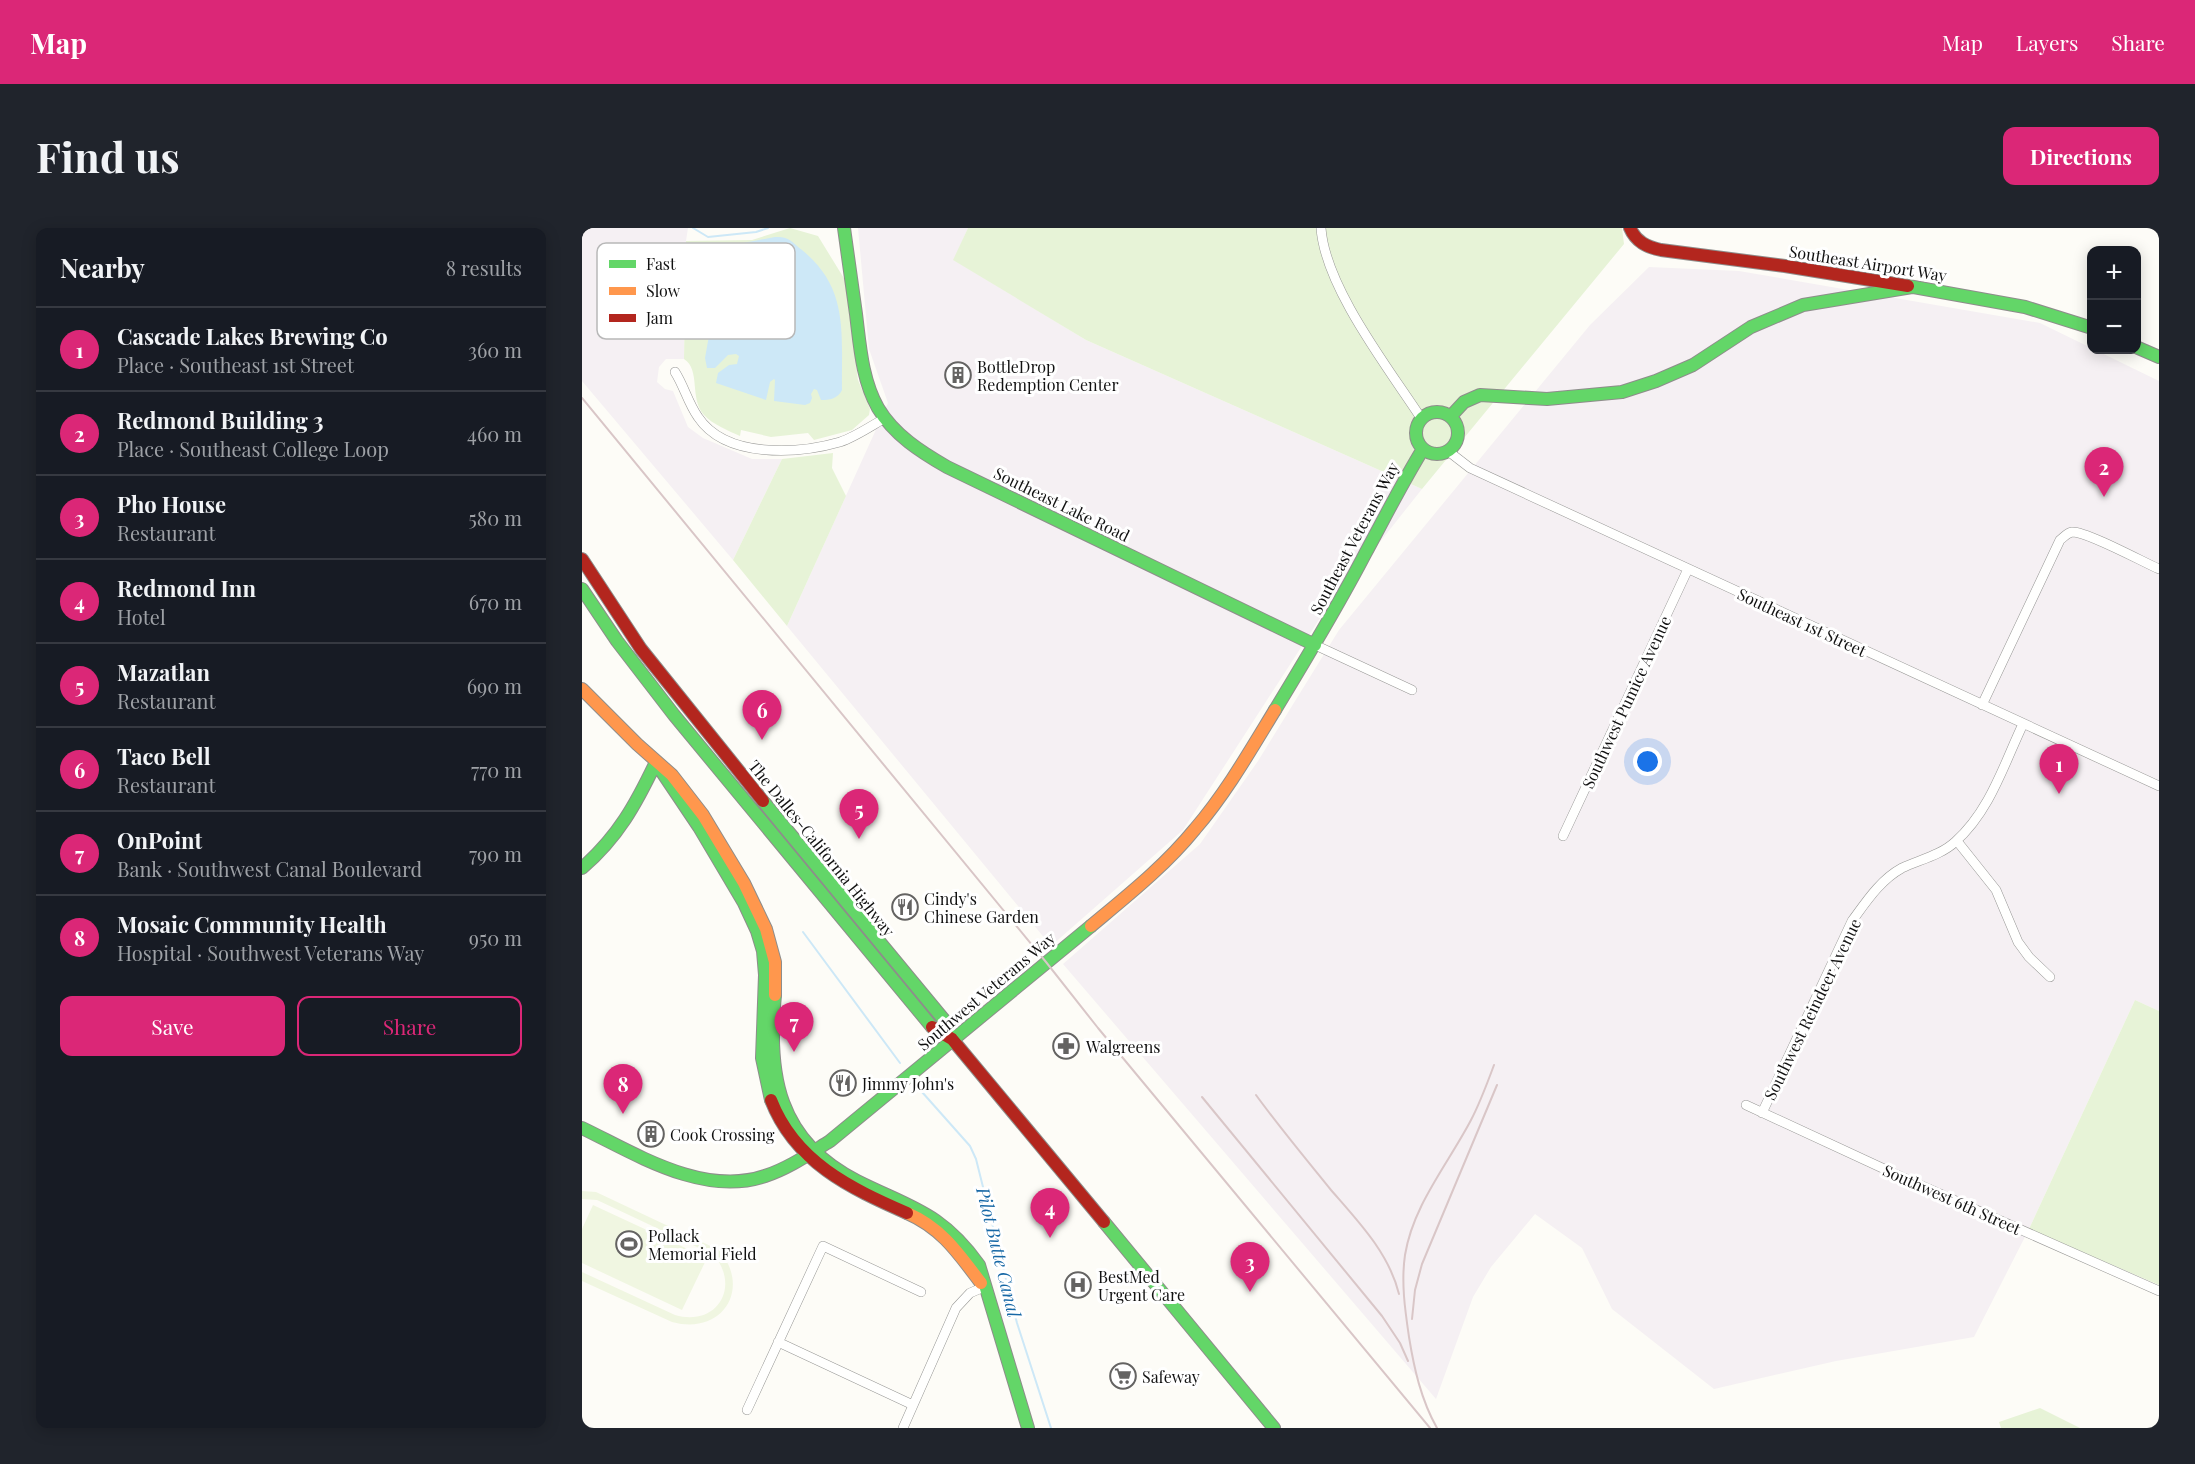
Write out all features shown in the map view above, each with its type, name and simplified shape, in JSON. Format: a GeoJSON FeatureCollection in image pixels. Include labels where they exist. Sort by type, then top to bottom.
{"type":"FeatureCollection","features":[{"type":"Feature","properties":{"kind":"main road","name":"Southeast Lake Road"},"geometry":{"type":"LineString","coordinates":[[844,228],[865,375],[874,399],[885,418],[902,437],[921,452],[947,467],[1315,645]]}},
{"type":"Feature","properties":{"kind":"main road","name":"Southeast Airport Way"},"geometry":{"type":"LineString","coordinates":[[1630,228],[1638,241],[1648,247],[1661,250],[1761,262],[1962,294],[2052,313],[2087,326]]}},
{"type":"Feature","properties":{"kind":"main road"},"geometry":{"type":"LineString","coordinates":[[1451,416],[1464,402],[1480,395],[1547,399],[1622,392],[1656,381],[1693,365],[1751,327],[1803,305],[1912,287]]}},
{"type":"Feature","properties":{"kind":"main road"},"geometry":{"type":"LineString","coordinates":[[2141,349],[2159,357]]}},
{"type":"Feature","properties":{"kind":"main road"},"geometry":{"type":"LineString","coordinates":[[1439,411],[1451,416],[1456,422],[1459,435],[1457,441],[1448,451],[1435,454],[1423,449],[1416,430],[1421,418],[1426,414],[1439,411]]}},
{"type":"Feature","properties":{"kind":"main road","name":"Southeast Veterans Way"},"geometry":{"type":"LineString","coordinates":[[1315,645],[1401,484],[1423,449]]}},
{"type":"Feature","properties":{"kind":"main road","name":"The Dalles-California Highway"},"geometry":{"type":"LineString","coordinates":[[582,559],[620,622],[655,670],[867,930],[945,1021],[952,1040],[1274,1428]]}},
{"type":"Feature","properties":{"kind":"main road","name":"The Dalles-California Highway"},"geometry":{"type":"LineString","coordinates":[[582,589],[608,631],[644,679],[856,938],[934,1030],[952,1040]]}},
{"type":"Feature","properties":{"kind":"main road","name":"Southwest Veterans Way"},"geometry":{"type":"LineString","coordinates":[[582,1128],[664,1167],[706,1181],[726,1183],[746,1181],[781,1171],[812,1154],[1161,866],[1195,830],[1229,784],[1315,645]]}},
{"type":"Feature","properties":{"kind":"main road"},"geometry":{"type":"LineString","coordinates":[[582,689],[674,777],[702,814],[763,919],[771,941],[776,971],[771,1036],[775,1078],[792,1121],[812,1154],[834,1168],[924,1212],[946,1226],[970,1251],[979,1265],[1028,1428]]}},
{"type":"Feature","properties":{"kind":"main road"},"geometry":{"type":"LineString","coordinates":[[582,868],[603,851],[620,831],[633,810],[656,762]]}},
{"type":"Feature","properties":{"kind":"main road"},"geometry":{"type":"LineString","coordinates":[[732,785],[747,792],[753,789]]}},
{"type":"Feature","properties":{"kind":"street"},"geometry":{"type":"LineString","coordinates":[[1322,228],[1332,271],[1346,303],[1421,418]]}},
{"type":"Feature","properties":{"kind":"street"},"geometry":{"type":"LineString","coordinates":[[675,372],[698,418],[714,434],[737,444],[782,452],[811,448],[842,442],[885,418]]}},
{"type":"Feature","properties":{"kind":"street","name":"Southeast 1st Street"},"geometry":{"type":"LineString","coordinates":[[1448,451],[1470,468],[2159,786]]}},
{"type":"Feature","properties":{"kind":"street"},"geometry":{"type":"LineString","coordinates":[[1982,705],[2060,540],[2066,534],[2071,532],[2086,536],[2159,569]]}},
{"type":"Feature","properties":{"kind":"street","name":"Southwest Pumice Avenue"},"geometry":{"type":"LineString","coordinates":[[1563,836],[1688,569]]}},
{"type":"Feature","properties":{"kind":"street","name":"Southeast Lake Road"},"geometry":{"type":"LineString","coordinates":[[1315,645],[1412,690]]}},
{"type":"Feature","properties":{"kind":"street","name":"Southwest Reindeer Avenue"},"geometry":{"type":"LineString","coordinates":[[1762,1113],[1852,921],[1882,883],[1900,869],[1932,856],[1957,841],[1978,817],[1995,788],[2023,724]]}},
{"type":"Feature","properties":{"kind":"street"},"geometry":{"type":"LineString","coordinates":[[1957,841],[1996,890],[2018,942],[2029,957],[2050,977]]}},
{"type":"Feature","properties":{"kind":"street","name":"Southwest 6th Street"},"geometry":{"type":"LineString","coordinates":[[1746,1105],[2159,1291]]}},
{"type":"Feature","properties":{"kind":"street"},"geometry":{"type":"LineString","coordinates":[[747,1410],[823,1246],[921,1292]]}},
{"type":"Feature","properties":{"kind":"street"},"geometry":{"type":"LineString","coordinates":[[903,1428],[956,1308],[970,1293],[984,1287]]}},
{"type":"Feature","properties":{"kind":"street"},"geometry":{"type":"LineString","coordinates":[[778,1342],[913,1405]]}},
{"type":"Feature","properties":{"kind":"shaded area"},"geometry":{"type":"Polygon","coordinates":[[[582,228],[688,228],[686,243],[597,243],[597,339],[684,339],[684,359],[666,359],[659,367],[657,382],[665,389],[673,391],[688,427],[703,438],[752,459],[782,459],[733,560],[582,381],[582,228]]]}},
{"type":"Feature","properties":{"kind":"shaded area"},"geometry":{"type":"Polygon","coordinates":[[[858,228],[968,228],[954,260],[1086,340],[1422,489],[1322,615],[1183,830],[1051,946],[787,626],[888,403],[869,349],[858,228]]]}},
{"type":"Feature","properties":{"kind":"shaded area"},"geometry":{"type":"Polygon","coordinates":[[[1649,267],[1739,271],[2040,323],[2087,346],[2087,354],[2104,354],[2159,381],[2159,1011],[2135,1000],[2029,1229],[1974,1337],[1836,1361],[1714,1389],[1612,1309],[1582,1248],[1535,1214],[1491,1267],[1473,1297],[1436,1399],[1063,964],[1200,844],[1258,761],[1339,630],[1590,325],[1649,267]]]}},
{"type":"Feature","properties":{"kind":"green space"},"geometry":{"type":"Polygon","coordinates":[[[790,228],[818,236],[845,280],[858,380],[870,409],[869,415],[852,430],[814,440],[808,433],[771,437],[741,430],[740,436],[707,418],[700,408],[692,370],[684,359],[684,339],[795,339],[795,243],[686,243],[686,241],[752,240],[790,228]]]}},
{"type":"Feature","properties":{"kind":"green space"},"geometry":{"type":"Polygon","coordinates":[[[968,228],[1622,228],[1624,244],[1422,489],[1086,340],[953,260],[968,228]]]}},
{"type":"Feature","properties":{"kind":"green space"},"geometry":{"type":"Polygon","coordinates":[[[833,453],[832,468],[846,496],[787,626],[733,560],[782,459],[833,453]]]}},
{"type":"Feature","properties":{"kind":"green space"},"geometry":{"type":"Polygon","coordinates":[[[2135,1000],[2159,1011],[2159,1285],[2029,1229],[2135,1000]]]}},
{"type":"Feature","properties":{"kind":"green space"},"geometry":{"type":"Polygon","coordinates":[[[582,1191],[596,1192],[719,1250],[729,1265],[733,1280],[732,1294],[727,1306],[718,1316],[705,1322],[690,1325],[672,1322],[582,1281],[582,1272],[675,1315],[690,1317],[712,1310],[720,1302],[725,1280],[722,1268],[714,1255],[597,1200],[582,1199],[582,1191]]]}},
{"type":"Feature","properties":{"kind":"green space","name":"Pollack Memorial Field"},"geometry":{"type":"Polygon","coordinates":[[[593,1205],[707,1258],[682,1310],[582,1263],[582,1229],[593,1205]]]}},
{"type":"Feature","properties":{"kind":"green space"},"geometry":{"type":"Polygon","coordinates":[[[2040,1408],[2080,1428],[2001,1428],[1999,1422],[2040,1408]]]}},
{"type":"Feature","properties":{"kind":"water"},"geometry":{"type":"Polygon","coordinates":[[[784,237],[794,243],[743,243],[784,237]]]}},
{"type":"Feature","properties":{"kind":"water"},"geometry":{"type":"Polygon","coordinates":[[[795,244],[817,265],[828,281],[840,314],[842,390],[838,395],[821,400],[817,390],[814,389],[810,403],[805,405],[774,401],[774,379],[770,382],[766,400],[716,383],[718,373],[729,365],[737,364],[739,356],[728,355],[715,368],[707,368],[705,358],[708,339],[795,339],[795,244]]]}},
{"type":"Feature","properties":{"kind":"waterway"},"geometry":{"type":"LineString","coordinates":[[693,228],[708,237],[756,232],[768,228]]}},
{"type":"Feature","properties":{"kind":"waterway","name":"Pilot Butte Canal"},"geometry":{"type":"LineString","coordinates":[[803,932],[900,1063]]}},
{"type":"Feature","properties":{"kind":"waterway","name":"Pilot Butte Canal"},"geometry":{"type":"LineString","coordinates":[[922,1092],[970,1146],[976,1159],[1017,1323],[1051,1428]]}},
{"type":"Feature","properties":{"kind":"railway"},"geometry":{"type":"LineString","coordinates":[[582,398],[1098,1028],[1430,1428]]}},
{"type":"Feature","properties":{"kind":"railway"},"geometry":{"type":"LineString","coordinates":[[1437,1428],[1422,1395],[1411,1349],[1404,1296],[1405,1255],[1415,1219],[1432,1185],[1471,1120],[1494,1065]]}},
{"type":"Feature","properties":{"kind":"railway"},"geometry":{"type":"LineString","coordinates":[[1412,1319],[1415,1290],[1422,1264],[1497,1085]]}},
{"type":"Feature","properties":{"kind":"railway"},"geometry":{"type":"LineString","coordinates":[[1256,1095],[1371,1238],[1388,1265],[1399,1294]]}},
{"type":"Feature","properties":{"kind":"railway"},"geometry":{"type":"LineString","coordinates":[[1202,1097],[1382,1316],[1400,1343],[1408,1361]]}},
{"type":"Feature","properties":{"kind":"traffic: fast"},"geometry":{"type":"LineString","coordinates":[[844,228],[860,350],[868,386],[884,418],[900,435],[947,467],[1315,645]]}},
{"type":"Feature","properties":{"kind":"traffic: fast"},"geometry":{"type":"LineString","coordinates":[[1908,286],[2025,307],[2087,326]]}},
{"type":"Feature","properties":{"kind":"traffic: fast"},"geometry":{"type":"LineString","coordinates":[[1451,416],[1464,402],[1480,395],[1547,399],[1622,392],[1656,381],[1693,365],[1751,327],[1803,305],[1912,287]]}},
{"type":"Feature","properties":{"kind":"traffic: fast"},"geometry":{"type":"LineString","coordinates":[[2141,349],[2159,357]]}},
{"type":"Feature","properties":{"kind":"traffic: fast"},"geometry":{"type":"LineString","coordinates":[[1437,412],[1445,413],[1452,418],[1457,425],[1458,433],[1457,441],[1452,448],[1445,453],[1437,454],[1429,453],[1422,448],[1417,441],[1416,433],[1417,425],[1422,418],[1429,413],[1437,412]]}},
{"type":"Feature","properties":{"kind":"traffic: fast"},"geometry":{"type":"LineString","coordinates":[[1275,710],[1332,614],[1423,449]]}},
{"type":"Feature","properties":{"kind":"traffic: fast"},"geometry":{"type":"LineString","coordinates":[[582,589],[617,641],[674,715],[932,1027]]}},
{"type":"Feature","properties":{"kind":"traffic: fast"},"geometry":{"type":"LineString","coordinates":[[582,868],[616,832],[641,792],[656,762]]}},
{"type":"Feature","properties":{"kind":"traffic: fast"},"geometry":{"type":"LineString","coordinates":[[658,766],[699,827],[744,903],[757,931],[763,951],[765,975],[762,1058],[771,1100]]}},
{"type":"Feature","properties":{"kind":"traffic: fast"},"geometry":{"type":"LineString","coordinates":[[763,801],[945,1021],[952,1039]]}},
{"type":"Feature","properties":{"kind":"traffic: fast"},"geometry":{"type":"LineString","coordinates":[[582,1128],[647,1160],[694,1177],[718,1181],[742,1181],[774,1173],[830,1141],[1091,926]]}},
{"type":"Feature","properties":{"kind":"traffic: fast"},"geometry":{"type":"LineString","coordinates":[[775,995],[773,1052],[783,1103],[794,1126],[810,1146],[830,1165],[938,1222],[952,1233],[979,1265],[1028,1428]]}},
{"type":"Feature","properties":{"kind":"traffic: fast"},"geometry":{"type":"LineString","coordinates":[[1104,1222],[1274,1428]]}},
{"type":"Feature","properties":{"kind":"traffic: slow"},"geometry":{"type":"LineString","coordinates":[[582,689],[672,775],[703,815],[744,883],[766,929],[775,962],[775,995]]}},
{"type":"Feature","properties":{"kind":"traffic: slow"},"geometry":{"type":"LineString","coordinates":[[1091,926],[1158,868],[1195,829],[1227,786],[1275,710]]}},
{"type":"Feature","properties":{"kind":"traffic: slow"},"geometry":{"type":"LineString","coordinates":[[907,1213],[940,1234],[981,1283]]}},
{"type":"Feature","properties":{"kind":"traffic: jam"},"geometry":{"type":"LineString","coordinates":[[1630,228],[1642,243],[1661,250],[1785,266],[1908,286]]}},
{"type":"Feature","properties":{"kind":"traffic: jam"},"geometry":{"type":"LineString","coordinates":[[582,559],[641,649],[763,801]]}},
{"type":"Feature","properties":{"kind":"traffic: jam"},"geometry":{"type":"LineString","coordinates":[[932,1027],[952,1039],[1104,1222]]}},
{"type":"Feature","properties":{"kind":"traffic: jam"},"geometry":{"type":"LineString","coordinates":[[771,1100],[781,1122],[810,1156],[845,1183],[907,1213]]}},
{"type":"Feature","properties":{"kind":"place","name":"BottleDrop Redemption Center"},"geometry":{"type":"Point","coordinates":[958,375]}},
{"type":"Feature","properties":{"kind":"place","name":"Redmond Building 3"},"geometry":{"type":"Point","coordinates":[2104,497]}},
{"type":"Feature","properties":{"kind":"place","name":"Taco Bell"},"geometry":{"type":"Point","coordinates":[762,740]}},
{"type":"Feature","properties":{"kind":"place","name":"Cascade Lakes Brewing Co"},"geometry":{"type":"Point","coordinates":[2059,794]}},
{"type":"Feature","properties":{"kind":"place","name":"Mazatlan"},"geometry":{"type":"Point","coordinates":[859,839]}},
{"type":"Feature","properties":{"kind":"place","name":"Cindy's Chinese Garden"},"geometry":{"type":"Point","coordinates":[905,907]}},
{"type":"Feature","properties":{"kind":"place","name":"Walgreens"},"geometry":{"type":"Point","coordinates":[1066,1046]}},
{"type":"Feature","properties":{"kind":"place","name":"OnPoint"},"geometry":{"type":"Point","coordinates":[794,1052]}},
{"type":"Feature","properties":{"kind":"place","name":"Jimmy John's"},"geometry":{"type":"Point","coordinates":[843,1083]}},
{"type":"Feature","properties":{"kind":"place","name":"Mosaic Community Health"},"geometry":{"type":"Point","coordinates":[623,1114]}},
{"type":"Feature","properties":{"kind":"place","name":"Cook Crossing"},"geometry":{"type":"Point","coordinates":[651,1134]}},
{"type":"Feature","properties":{"kind":"place","name":"Redmond Inn"},"geometry":{"type":"Point","coordinates":[1050,1238]}},
{"type":"Feature","properties":{"kind":"place","name":"Pollack Memorial Field"},"geometry":{"type":"Point","coordinates":[629,1244]}},
{"type":"Feature","properties":{"kind":"place","name":"BestMed Urgent Care"},"geometry":{"type":"Point","coordinates":[1078,1285]}},
{"type":"Feature","properties":{"kind":"place","name":"Pho House"},"geometry":{"type":"Point","coordinates":[1250,1292]}},
{"type":"Feature","properties":{"kind":"place","name":"Safeway"},"geometry":{"type":"Point","coordinates":[1123,1376]}}]}
